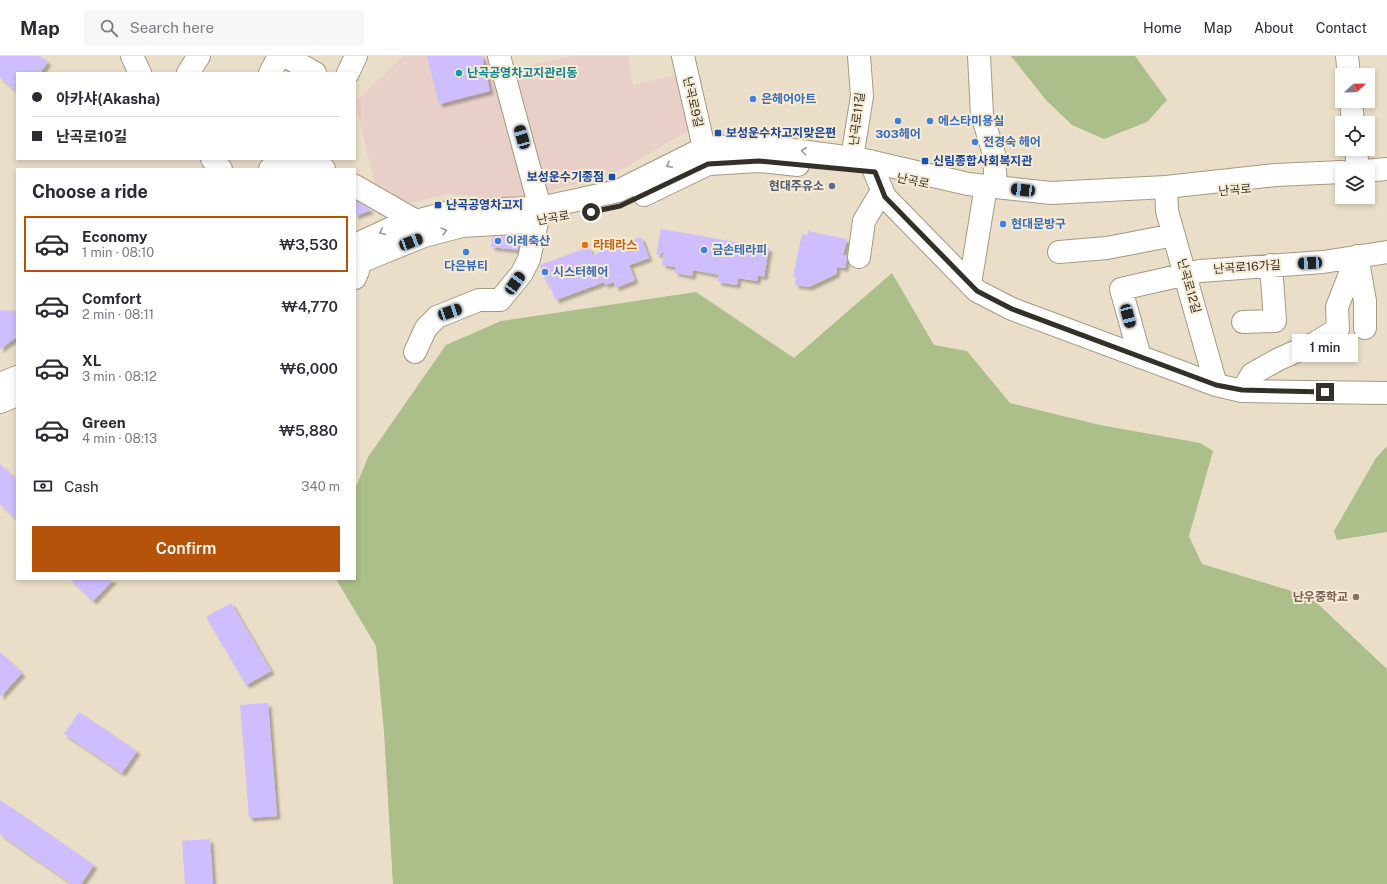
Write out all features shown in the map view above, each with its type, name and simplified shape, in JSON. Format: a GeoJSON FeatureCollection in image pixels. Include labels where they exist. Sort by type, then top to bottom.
{"type":"FeatureCollection","features":[{"type":"Feature","properties":{"kind":"street"},"geometry":{"type":"LineString","coordinates":[[132,56],[140,72]]}},
{"type":"Feature","properties":{"kind":"street"},"geometry":{"type":"LineString","coordinates":[[189,72],[198,56]]}},
{"type":"Feature","properties":{"kind":"street"},"geometry":{"type":"LineString","coordinates":[[271,72],[279,56]]}},
{"type":"Feature","properties":{"kind":"street"},"geometry":{"type":"LineString","coordinates":[[285,56],[313,72]]}},
{"type":"Feature","properties":{"kind":"street"},"geometry":{"type":"LineString","coordinates":[[348,72],[356,56]]}},
{"type":"Feature","properties":{"kind":"street","name":"난곡로"},"geometry":{"type":"LineString","coordinates":[[499,56],[539,215]]}},
{"type":"Feature","properties":{"kind":"street","name":"난곡로9길"},"geometry":{"type":"LineString","coordinates":[[683,56],[704,148]]}},
{"type":"Feature","properties":{"kind":"street","name":"난곡로11길"},"geometry":{"type":"LineString","coordinates":[[859,56],[870,170]]}},
{"type":"Feature","properties":{"kind":"street"},"geometry":{"type":"LineString","coordinates":[[970,284],[994,154],[982,115],[979,56]]}},
{"type":"Feature","properties":{"kind":"street"},"geometry":{"type":"LineString","coordinates":[[1347,56],[1348,68]]}},
{"type":"Feature","properties":{"kind":"street","name":"난곡로"},"geometry":{"type":"LineString","coordinates":[[356,258],[394,227],[456,210],[539,215],[618,191],[704,148],[756,145],[870,170]]}},
{"type":"Feature","properties":{"kind":"street"},"geometry":{"type":"LineString","coordinates":[[213,160],[220,168]]}},
{"type":"Feature","properties":{"kind":"street"},"geometry":{"type":"LineString","coordinates":[[273,168],[297,160]]}},
{"type":"Feature","properties":{"kind":"street"},"geometry":{"type":"LineString","coordinates":[[307,160],[322,168]]}},
{"type":"Feature","properties":{"kind":"street","name":"난곡로"},"geometry":{"type":"LineString","coordinates":[[356,259],[424,236],[462,226],[539,215],[620,206],[708,164],[759,161],[870,170],[968,184],[988,190],[1051,193],[1166,192],[1335,181]]}},
{"type":"Feature","properties":{"kind":"street"},"geometry":{"type":"LineString","coordinates":[[1375,170],[1387,169]]}},
{"type":"Feature","properties":{"kind":"street"},"geometry":{"type":"LineString","coordinates":[[859,256],[870,170]]}},
{"type":"Feature","properties":{"kind":"street"},"geometry":{"type":"LineString","coordinates":[[870,170],[885,197],[977,291],[1012,309],[1216,385],[1242,390],[1387,393]]}},
{"type":"Feature","properties":{"kind":"street","name":"난곡로"},"geometry":{"type":"LineString","coordinates":[[1166,192],[1276,175],[1335,172]]}},
{"type":"Feature","properties":{"kind":"street"},"geometry":{"type":"LineString","coordinates":[[1375,179],[1387,178]]}},
{"type":"Feature","properties":{"kind":"street"},"geometry":{"type":"LineString","coordinates":[[356,187],[416,221]]}},
{"type":"Feature","properties":{"kind":"street","name":"난곡로12길"},"geometry":{"type":"LineString","coordinates":[[1166,192],[1167,211],[1186,273],[1216,385]]}},
{"type":"Feature","properties":{"kind":"street"},"geometry":{"type":"LineString","coordinates":[[415,352],[426,328],[437,316],[479,300],[500,300],[508,292],[522,273],[529,259],[539,215]]}},
{"type":"Feature","properties":{"kind":"street"},"geometry":{"type":"LineString","coordinates":[[1059,252],[1107,248],[1174,235]]}},
{"type":"Feature","properties":{"kind":"street","name":"난곡로16가길"},"geometry":{"type":"LineString","coordinates":[[1140,357],[1121,289],[1186,273],[1216,269],[1323,262],[1387,252]]}},
{"type":"Feature","properties":{"kind":"street"},"geometry":{"type":"LineString","coordinates":[[1357,256],[1365,301],[1365,328]]}},
{"type":"Feature","properties":{"kind":"street"},"geometry":{"type":"LineString","coordinates":[[1242,390],[1252,374],[1279,359],[1315,343],[1338,329],[1337,307],[1357,256]]}},
{"type":"Feature","properties":{"kind":"street"},"geometry":{"type":"LineString","coordinates":[[1243,322],[1275,321],[1271,265]]}},
{"type":"Feature","properties":{"kind":"street"},"geometry":{"type":"LineString","coordinates":[[0,384],[16,377]]}},
{"type":"Feature","properties":{"kind":"street"},"geometry":{"type":"LineString","coordinates":[[0,402],[16,395]]}},
{"type":"Feature","properties":{"kind":"shaded area","name":"난곡공영차고지"},"geometry":{"type":"Polygon","coordinates":[[[403,56],[488,56],[531,200],[447,194],[407,204],[375,184],[356,101],[403,56]]]}},
{"type":"Feature","properties":{"kind":"shaded area"},"geometry":{"type":"Polygon","coordinates":[[[574,56],[628,56],[633,85],[676,75],[689,130],[614,174],[545,192],[511,69],[574,56]]]}},
{"type":"Feature","properties":{"kind":"green space"},"geometry":{"type":"Polygon","coordinates":[[[1011,56],[1135,56],[1167,100],[1147,122],[1104,139],[1072,125],[1046,100],[1011,56]]]}},
{"type":"Feature","properties":{"kind":"green space"},"geometry":{"type":"Polygon","coordinates":[[[892,273],[934,345],[967,351],[1010,403],[1100,425],[1200,443],[1213,451],[1189,536],[1202,564],[1305,595],[1318,604],[1387,669],[1387,884],[393,884],[384,732],[376,646],[337,580],[356,580],[356,487],[368,457],[446,345],[501,321],[696,292],[794,358],[892,273]]]}},
{"type":"Feature","properties":{"kind":"green space"},"geometry":{"type":"Polygon","coordinates":[[[1387,446],[1387,532],[1337,540],[1334,531],[1376,458],[1387,446]]]}},
{"type":"Feature","properties":{"kind":"building"},"geometry":{"type":"Polygon","coordinates":[[[0,56],[40,56],[48,62],[41,72],[16,72],[16,90],[0,78],[0,56]]]}},
{"type":"Feature","properties":{"kind":"building","name":"난곡공영차고지관리동"},"geometry":{"type":"Polygon","coordinates":[[[427,56],[482,56],[490,91],[439,104],[427,56]]]}},
{"type":"Feature","properties":{"kind":"building"},"geometry":{"type":"Polygon","coordinates":[[[356,201],[371,210],[356,216],[356,201]]]}},
{"type":"Feature","properties":{"kind":"building"},"geometry":{"type":"Polygon","coordinates":[[[661,229],[769,248],[764,277],[758,275],[757,281],[738,278],[737,285],[718,282],[719,275],[693,270],[692,276],[675,273],[675,267],[662,265],[664,252],[656,255],[661,229]]]}},
{"type":"Feature","properties":{"kind":"building"},"geometry":{"type":"Polygon","coordinates":[[[808,231],[847,239],[843,255],[847,256],[845,268],[837,267],[836,274],[809,287],[795,285],[796,277],[793,277],[802,234],[807,235],[808,231]]]}},
{"type":"Feature","properties":{"kind":"building"},"geometry":{"type":"Polygon","coordinates":[[[520,235],[518,250],[491,247],[492,237],[520,235]]]}},
{"type":"Feature","properties":{"kind":"building"},"geometry":{"type":"Polygon","coordinates":[[[641,237],[649,258],[629,265],[635,280],[616,288],[614,282],[605,285],[604,282],[556,300],[549,284],[547,285],[540,265],[589,247],[592,255],[641,237]]]}},
{"type":"Feature","properties":{"kind":"building"},"geometry":{"type":"Polygon","coordinates":[[[0,310],[16,311],[16,338],[0,349],[0,310]]]}},
{"type":"Feature","properties":{"kind":"building"},"geometry":{"type":"Polygon","coordinates":[[[0,464],[16,479],[16,519],[0,504],[0,464]]]}},
{"type":"Feature","properties":{"kind":"building"},"geometry":{"type":"Polygon","coordinates":[[[71,580],[113,580],[93,601],[71,580]]]}},
{"type":"Feature","properties":{"kind":"building"},"geometry":{"type":"Polygon","coordinates":[[[231,603],[271,671],[246,685],[206,617],[231,603]]]}},
{"type":"Feature","properties":{"kind":"building"},"geometry":{"type":"Polygon","coordinates":[[[0,652],[22,673],[0,697],[0,652]]]}},
{"type":"Feature","properties":{"kind":"building"},"geometry":{"type":"Polygon","coordinates":[[[268,703],[277,816],[249,818],[240,705],[268,703]]]}},
{"type":"Feature","properties":{"kind":"building"},"geometry":{"type":"Polygon","coordinates":[[[79,712],[137,751],[122,773],[64,734],[79,712]]]}},
{"type":"Feature","properties":{"kind":"building"},"geometry":{"type":"Polygon","coordinates":[[[0,800],[94,865],[81,884],[72,884],[0,834],[0,800]]]}},
{"type":"Feature","properties":{"kind":"building"},"geometry":{"type":"Polygon","coordinates":[[[210,839],[213,884],[185,884],[182,841],[210,839]]]}},
{"type":"Feature","properties":{"kind":"place","name":"난곡공영차고지관리동"},"geometry":{"type":"Point","coordinates":[459,73]}},
{"type":"Feature","properties":{"kind":"place","name":"은헤어아트"},"geometry":{"type":"Point","coordinates":[753,99]}},
{"type":"Feature","properties":{"kind":"place","name":"303헤어"},"geometry":{"type":"Point","coordinates":[898,121]}},
{"type":"Feature","properties":{"kind":"place","name":"에스타미용실"},"geometry":{"type":"Point","coordinates":[930,121]}},
{"type":"Feature","properties":{"kind":"place","name":"보성운수차고지맞은편"},"geometry":{"type":"Point","coordinates":[718,133]}},
{"type":"Feature","properties":{"kind":"place","name":"전경숙 헤어"},"geometry":{"type":"Point","coordinates":[975,142]}},
{"type":"Feature","properties":{"kind":"place","name":"신림종합사회복지관"},"geometry":{"type":"Point","coordinates":[925,161]}},
{"type":"Feature","properties":{"kind":"place","name":"보성운수기종점"},"geometry":{"type":"Point","coordinates":[612,177]}},
{"type":"Feature","properties":{"kind":"place","name":"현대주유소"},"geometry":{"type":"Point","coordinates":[832,186]}},
{"type":"Feature","properties":{"kind":"place","name":"난곡공영차고지"},"geometry":{"type":"Point","coordinates":[438,205]}},
{"type":"Feature","properties":{"kind":"place","name":"현대문방구"},"geometry":{"type":"Point","coordinates":[1003,224]}},
{"type":"Feature","properties":{"kind":"place","name":"이레축산"},"geometry":{"type":"Point","coordinates":[498,241]}},
{"type":"Feature","properties":{"kind":"place","name":"라테라스"},"geometry":{"type":"Point","coordinates":[585,245]}},
{"type":"Feature","properties":{"kind":"place","name":"금손테라피"},"geometry":{"type":"Point","coordinates":[704,250]}},
{"type":"Feature","properties":{"kind":"place","name":"다은뷰티"},"geometry":{"type":"Point","coordinates":[466,252]}},
{"type":"Feature","properties":{"kind":"place","name":"시스터헤어"},"geometry":{"type":"Point","coordinates":[545,272]}},
{"type":"Feature","properties":{"kind":"place","name":"난우중학교"},"geometry":{"type":"Point","coordinates":[1356,597]}},
{"type":"Feature","properties":{"kind":"route"},"geometry":{"type":"LineString","coordinates":[[591,212],[620,206],[708,164],[759,161],[875,172],[885,197],[977,291],[1012,309],[1216,385],[1242,390],[1325,392]]}}]}
